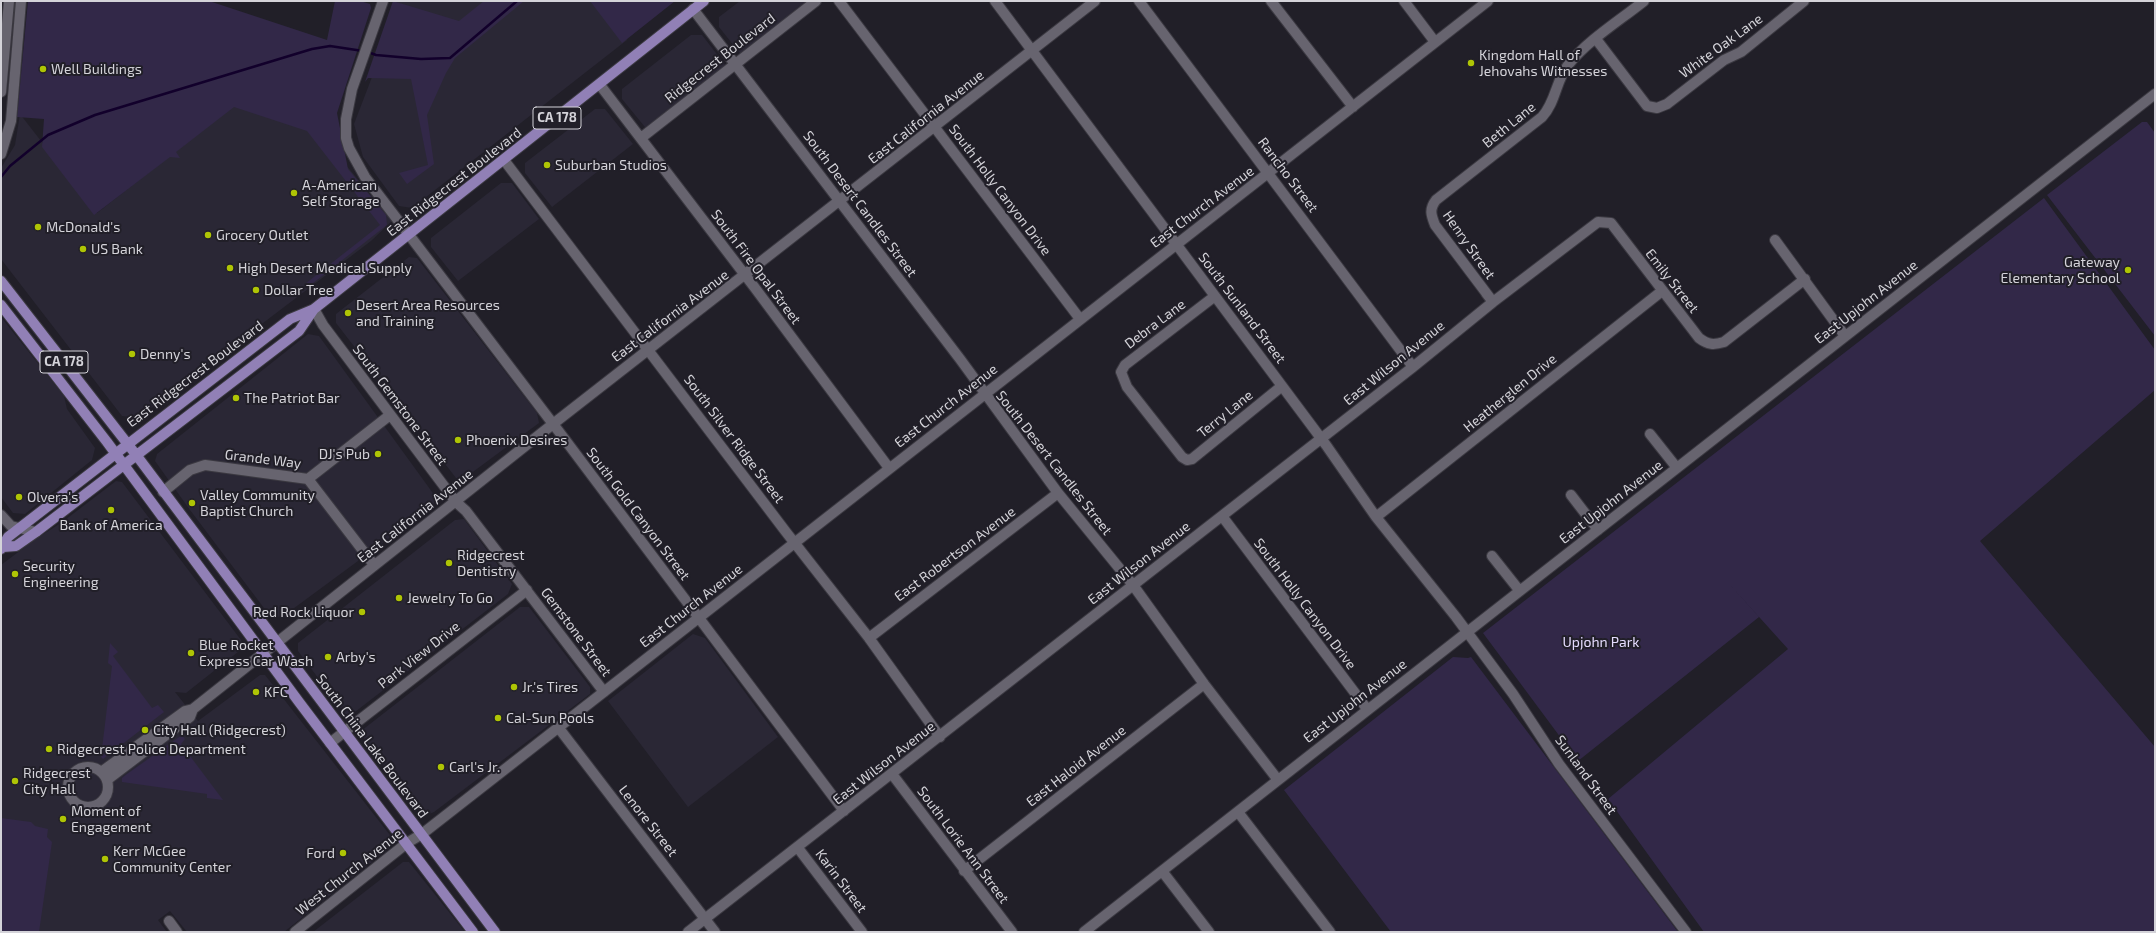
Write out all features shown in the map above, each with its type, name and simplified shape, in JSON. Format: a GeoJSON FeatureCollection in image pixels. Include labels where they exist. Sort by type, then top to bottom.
{"type":"FeatureCollection","features":[{"type":"Feature","properties":{"kind":"main road","name":"East Ridgecrest Boulevard"},"geometry":{"type":"LineString","coordinates":[[2,548],[8,537],[127,443],[290,319],[314,309],[600,85],[704,1]]}},
{"type":"Feature","properties":{"kind":"main road","name":"CA 178"},"geometry":{"type":"LineString","coordinates":[[1,281],[127,443]]}},
{"type":"Feature","properties":{"kind":"main road"},"geometry":{"type":"LineString","coordinates":[[1,291],[18,314],[29,317]]}},
{"type":"Feature","properties":{"kind":"main road","name":"CA 178"},"geometry":{"type":"LineString","coordinates":[[1,305],[115,453]]}},
{"type":"Feature","properties":{"kind":"main road","name":"East Ridgecrest Boulevard"},"geometry":{"type":"LineString","coordinates":[[137,456],[299,331],[314,309]]}},
{"type":"Feature","properties":{"kind":"main road","name":"South China Lake Boulevard"},"geometry":{"type":"LineString","coordinates":[[127,443],[343,732],[422,834],[494,932]]}},
{"type":"Feature","properties":{"kind":"main road"},"geometry":{"type":"LineString","coordinates":[[115,453],[263,654],[473,932]]}},
{"type":"Feature","properties":{"kind":"main road","name":"CA 178"},"geometry":{"type":"LineString","coordinates":[[125,466],[137,456]]}},
{"type":"Feature","properties":{"kind":"main road"},"geometry":{"type":"LineString","coordinates":[[2,548],[16,546],[125,466]]}},
{"type":"Feature","properties":{"kind":"street"},"geometry":{"type":"LineString","coordinates":[[1,92],[9,1]]}},
{"type":"Feature","properties":{"kind":"street"},"geometry":{"type":"LineString","coordinates":[[1,154],[11,121],[21,1]]}},
{"type":"Feature","properties":{"kind":"street","name":"South Gold Canyon Street"},"geometry":{"type":"LineString","coordinates":[[384,1],[352,89],[346,119],[346,138],[352,156],[365,177],[844,811]]}},
{"type":"Feature","properties":{"kind":"street","name":"Ridgecrest Boulevard"},"geometry":{"type":"LineString","coordinates":[[640,138],[816,1]]}},
{"type":"Feature","properties":{"kind":"street","name":"South Holly Canyon Drive"},"geometry":{"type":"LineString","coordinates":[[839,1],[1080,320]]}},
{"type":"Feature","properties":{"kind":"street","name":"South Sunland Street"},"geometry":{"type":"LineString","coordinates":[[995,1],[1282,386],[1376,517],[1467,631]]}},
{"type":"Feature","properties":{"kind":"street","name":"East California Avenue"},"geometry":{"type":"LineString","coordinates":[[104,776],[190,717],[193,709],[374,565],[1096,1]]}},
{"type":"Feature","properties":{"kind":"street","name":"Rancho Street"},"geometry":{"type":"LineString","coordinates":[[1139,1],[1270,173],[1413,367]]}},
{"type":"Feature","properties":{"kind":"street"},"geometry":{"type":"LineString","coordinates":[[1271,1],[1353,107]]}},
{"type":"Feature","properties":{"kind":"street"},"geometry":{"type":"LineString","coordinates":[[1404,1],[1435,42]]}},
{"type":"Feature","properties":{"kind":"street","name":"East Church Avenue"},"geometry":{"type":"LineString","coordinates":[[422,834],[889,468],[1270,173],[1488,1]]}},
{"type":"Feature","properties":{"kind":"street","name":"Beth Lane"},"geometry":{"type":"LineString","coordinates":[[1430,212],[1436,200],[1542,117],[1553,102],[1567,66],[1596,39],[1644,1]]}},
{"type":"Feature","properties":{"kind":"street","name":"White Oak Lane"},"geometry":{"type":"LineString","coordinates":[[1596,39],[1647,106],[1652,108],[1662,107],[1724,60],[1741,52],[1804,1]]}},
{"type":"Feature","properties":{"kind":"street","name":"South Desert Candles Street"},"geometry":{"type":"LineString","coordinates":[[693,9],[960,359],[984,395],[1058,493],[1133,585],[1204,684],[1278,780]]}},
{"type":"Feature","properties":{"kind":"street","name":"South Fire Opal Street"},"geometry":{"type":"LineString","coordinates":[[600,85],[889,468]]}},
{"type":"Feature","properties":{"kind":"street","name":"East Upjohn Avenue"},"geometry":{"type":"LineString","coordinates":[[1085,931],[1238,812],[1367,708],[1598,530],[2155,94]]}},
{"type":"Feature","properties":{"kind":"street","name":"South Silver Ridge Street"},"geometry":{"type":"LineString","coordinates":[[504,160],[794,543],[869,638],[940,736]]}},
{"type":"Feature","properties":{"kind":"street","name":"Henry Street"},"geometry":{"type":"LineString","coordinates":[[1430,212],[1435,225],[1493,302]]}},
{"type":"Feature","properties":{"kind":"street","name":"East Wilson Avenue"},"geometry":{"type":"LineString","coordinates":[[688,932],[798,848],[1413,367],[1493,302],[1598,222],[1608,222]]}},
{"type":"Feature","properties":{"kind":"street","name":"Emily Street"},"geometry":{"type":"LineString","coordinates":[[1608,222],[1699,338],[1707,344],[1720,343],[1805,279]]}},
{"type":"Feature","properties":{"kind":"street"},"geometry":{"type":"LineString","coordinates":[[1775,240],[1846,336]]}},
{"type":"Feature","properties":{"kind":"street","name":"Heatherglen Drive"},"geometry":{"type":"LineString","coordinates":[[1376,517],[1662,291]]}},
{"type":"Feature","properties":{"kind":"street","name":"Debra Lane"},"geometry":{"type":"LineString","coordinates":[[1185,459],[1127,387],[1121,372],[1125,365],[1215,296]]}},
{"type":"Feature","properties":{"kind":"street","name":"South Gemstone Street"},"geometry":{"type":"LineString","coordinates":[[314,309],[323,325],[390,415],[456,502],[466,511],[526,590]]}},
{"type":"Feature","properties":{"kind":"street","name":"Terry Lane"},"geometry":{"type":"LineString","coordinates":[[1185,459],[1192,459],[1282,386]]}},
{"type":"Feature","properties":{"kind":"street"},"geometry":{"type":"LineString","coordinates":[[308,479],[390,415]]}},
{"type":"Feature","properties":{"kind":"street"},"geometry":{"type":"LineString","coordinates":[[1650,434],[1677,468]]}},
{"type":"Feature","properties":{"kind":"street","name":"Grande Way"},"geometry":{"type":"LineString","coordinates":[[163,492],[190,470],[205,465],[308,479],[374,565]]}},
{"type":"Feature","properties":{"kind":"street","name":"East Robertson Avenue"},"geometry":{"type":"LineString","coordinates":[[869,638],[1058,493]]}},
{"type":"Feature","properties":{"kind":"street"},"geometry":{"type":"LineString","coordinates":[[1570,494],[1598,530]]}},
{"type":"Feature","properties":{"kind":"street"},"geometry":{"type":"LineString","coordinates":[[1,515],[8,524],[36,532]]}},
{"type":"Feature","properties":{"kind":"street","name":"South Holly Canyon Drive"},"geometry":{"type":"LineString","coordinates":[[1222,516],[1367,708]]}},
{"type":"Feature","properties":{"kind":"street"},"geometry":{"type":"LineString","coordinates":[[1492,556],[1519,590]]}},
{"type":"Feature","properties":{"kind":"street","name":"Gemstone Street"},"geometry":{"type":"LineString","coordinates":[[526,590],[604,692]]}},
{"type":"Feature","properties":{"kind":"street","name":"Park View Drive"},"geometry":{"type":"LineString","coordinates":[[330,743],[526,590]]}},
{"type":"Feature","properties":{"kind":"street","name":"Sunland Street"},"geometry":{"type":"LineString","coordinates":[[1467,631],[1526,712],[1559,764],[1686,932]]}},
{"type":"Feature","properties":{"kind":"street","name":"East Haloid Avenue"},"geometry":{"type":"LineString","coordinates":[[964,871],[1204,684]]}},
{"type":"Feature","properties":{"kind":"street","name":"Lenore Street"},"geometry":{"type":"LineString","coordinates":[[558,727],[715,932]]}},
{"type":"Feature","properties":{"kind":"street","name":"South Lorie Ann Street"},"geometry":{"type":"LineString","coordinates":[[892,774],[964,871],[1012,932]]}},
{"type":"Feature","properties":{"kind":"street"},"geometry":{"type":"LineString","coordinates":[[1238,812],[1330,932]]}},
{"type":"Feature","properties":{"kind":"street","name":"West Church Avenue"},"geometry":{"type":"LineString","coordinates":[[295,932],[407,843],[422,834]]}},
{"type":"Feature","properties":{"kind":"street","name":"Karin Street"},"geometry":{"type":"LineString","coordinates":[[798,848],[862,932]]}},
{"type":"Feature","properties":{"kind":"street"},"geometry":{"type":"LineString","coordinates":[[1162,870],[1209,932]]}},
{"type":"Feature","properties":{"kind":"street"},"geometry":{"type":"LineString","coordinates":[[168,921],[177,932]]}},
{"type":"Feature","properties":{"kind":"shaded area"},"geometry":{"type":"Polygon","coordinates":[[[393,1],[491,1],[457,25],[393,1]]]}},
{"type":"Feature","properties":{"kind":"shaded area"},"geometry":{"type":"Polygon","coordinates":[[[519,1],[596,1],[627,40],[412,208],[399,206],[363,157],[354,124],[372,77],[519,1]]]}},
{"type":"Feature","properties":{"kind":"shaded area"},"geometry":{"type":"Polygon","coordinates":[[[740,1],[823,1],[746,61],[719,27],[719,17],[740,1]]]}},
{"type":"Feature","properties":{"kind":"shaded area"},"geometry":{"type":"Polygon","coordinates":[[[691,35],[702,35],[729,70],[649,132],[622,99],[622,89],[691,35]]]}},
{"type":"Feature","properties":{"kind":"shaded area"},"geometry":{"type":"Polygon","coordinates":[[[240,101],[313,125],[392,221],[371,241],[138,418],[122,416],[1,259],[1,168],[15,145],[20,114],[97,213],[240,101]]]}},
{"type":"Feature","properties":{"kind":"shaded area"},"geometry":{"type":"Polygon","coordinates":[[[595,109],[605,109],[633,144],[552,207],[525,173],[525,163],[595,109]]]}},
{"type":"Feature","properties":{"kind":"shaded area"},"geometry":{"type":"Polygon","coordinates":[[[501,183],[512,183],[539,219],[458,281],[431,247],[431,238],[501,183]]]}},
{"type":"Feature","properties":{"kind":"shaded area"},"geometry":{"type":"Polygon","coordinates":[[[409,257],[417,258],[537,413],[539,423],[462,480],[456,478],[336,323],[336,314],[409,257]]]}},
{"type":"Feature","properties":{"kind":"shaded area"},"geometry":{"type":"Polygon","coordinates":[[[1,317],[64,396],[67,409],[95,448],[92,460],[25,514],[13,513],[1,497],[1,317]]]}},
{"type":"Feature","properties":{"kind":"shaded area"},"geometry":{"type":"Polygon","coordinates":[[[308,334],[319,336],[435,496],[434,505],[282,617],[270,616],[155,461],[157,454],[308,334]]]}},
{"type":"Feature","properties":{"kind":"shaded area"},"geometry":{"type":"Polygon","coordinates":[[[116,481],[122,482],[241,640],[243,648],[186,693],[175,692],[198,721],[260,675],[265,675],[393,839],[391,847],[284,932],[187,932],[170,911],[158,920],[167,932],[1,932],[1,565],[37,538],[61,523],[116,481]]]}},
{"type":"Feature","properties":{"kind":"shaded area"},"geometry":{"type":"Polygon","coordinates":[[[464,519],[512,584],[508,594],[351,715],[345,714],[298,651],[298,643],[455,520],[464,519]]]}},
{"type":"Feature","properties":{"kind":"shaded area"},"geometry":{"type":"Polygon","coordinates":[[[520,607],[529,607],[590,687],[590,694],[434,812],[427,815],[420,813],[362,736],[361,731],[520,607]]]}},
{"type":"Feature","properties":{"kind":"shaded area"},"geometry":{"type":"Polygon","coordinates":[[[693,634],[705,638],[778,737],[688,807],[608,701],[693,634]]]}},
{"type":"Feature","properties":{"kind":"shaded area"},"geometry":{"type":"Polygon","coordinates":[[[403,862],[409,862],[465,932],[313,932],[403,862]]]}},
{"type":"Feature","properties":{"kind":"green space"},"geometry":{"type":"Polygon","coordinates":[[[28,1],[209,1],[327,40],[335,1],[360,1],[370,4],[371,8],[337,113],[348,169],[386,215],[387,225],[308,287],[305,284],[380,225],[307,131],[234,107],[176,152],[180,158],[170,157],[94,215],[42,147],[44,119],[17,117],[28,1]]]}},
{"type":"Feature","properties":{"kind":"green space"},"geometry":{"type":"Polygon","coordinates":[[[393,1],[459,21],[484,1],[524,1],[455,58],[446,73],[427,115],[434,164],[407,184],[399,173],[428,165],[411,79],[368,78],[365,82],[393,1]]]}},
{"type":"Feature","properties":{"kind":"green space"},"geometry":{"type":"Polygon","coordinates":[[[590,1],[675,1],[622,43],[590,1]]]}},
{"type":"Feature","properties":{"kind":"green space","name":"Gateway Elementary School"},"geometry":{"type":"Polygon","coordinates":[[[2142,122],[2147,122],[2155,133],[2155,336],[2047,195],[2142,122]]]}},
{"type":"Feature","properties":{"kind":"green space","name":"Upjohn Park"},"geometry":{"type":"Polygon","coordinates":[[[2044,198],[2155,350],[2155,390],[1980,541],[2155,747],[2155,932],[1704,932],[1608,799],[1788,649],[1723,577],[1759,617],[1578,761],[1483,633],[2044,198]]]}},
{"type":"Feature","properties":{"kind":"green space"},"geometry":{"type":"Polygon","coordinates":[[[110,643],[118,652],[113,656],[152,708],[158,705],[164,712],[103,759],[101,757],[112,666],[108,663],[110,643]]]}},
{"type":"Feature","properties":{"kind":"green space"},"geometry":{"type":"Polygon","coordinates":[[[1453,657],[1471,657],[1678,932],[1391,932],[1284,790],[1453,657]]]}},
{"type":"Feature","properties":{"kind":"green space"},"geometry":{"type":"Polygon","coordinates":[[[182,735],[185,739],[181,744],[223,800],[207,798],[207,794],[122,782],[122,778],[127,774],[182,735]]]}},
{"type":"Feature","properties":{"kind":"green space"},"geometry":{"type":"Polygon","coordinates":[[[1,818],[31,822],[35,826],[48,829],[47,837],[52,842],[39,932],[1,932],[1,818]]]}},
{"type":"Feature","properties":{"kind":"waterway"},"geometry":{"type":"LineString","coordinates":[[368,52],[376,55],[421,59],[450,58],[517,1]]}},
{"type":"Feature","properties":{"kind":"waterway"},"geometry":{"type":"LineString","coordinates":[[1,177],[10,166],[48,135],[95,115],[312,49],[330,46],[363,51]]}},
{"type":"Feature","properties":{"kind":"place","name":"Kingdom Hall of Jehovahs Witnesses"},"geometry":{"type":"Point","coordinates":[1471,63]}},
{"type":"Feature","properties":{"kind":"place","name":"Well Buildings"},"geometry":{"type":"Point","coordinates":[43,69]}},
{"type":"Feature","properties":{"kind":"place","name":"Suburban Studios"},"geometry":{"type":"Point","coordinates":[547,165]}},
{"type":"Feature","properties":{"kind":"place","name":"A-American Self Storage"},"geometry":{"type":"Point","coordinates":[294,193]}},
{"type":"Feature","properties":{"kind":"place","name":"McDonald's"},"geometry":{"type":"Point","coordinates":[38,227]}},
{"type":"Feature","properties":{"kind":"place","name":"Grocery Outlet"},"geometry":{"type":"Point","coordinates":[208,235]}},
{"type":"Feature","properties":{"kind":"place","name":"US Bank"},"geometry":{"type":"Point","coordinates":[83,249]}},
{"type":"Feature","properties":{"kind":"place","name":"High Desert Medical Supply"},"geometry":{"type":"Point","coordinates":[230,268]}},
{"type":"Feature","properties":{"kind":"place","name":"Gateway Elementary School"},"geometry":{"type":"Point","coordinates":[2128,270]}},
{"type":"Feature","properties":{"kind":"place","name":"Dollar Tree"},"geometry":{"type":"Point","coordinates":[256,290]}},
{"type":"Feature","properties":{"kind":"place","name":"Desert Area Resources and Training"},"geometry":{"type":"Point","coordinates":[348,313]}},
{"type":"Feature","properties":{"kind":"place","name":"Denny's"},"geometry":{"type":"Point","coordinates":[132,354]}},
{"type":"Feature","properties":{"kind":"place","name":"The Patriot Bar"},"geometry":{"type":"Point","coordinates":[236,398]}},
{"type":"Feature","properties":{"kind":"place","name":"Phoenix Desires"},"geometry":{"type":"Point","coordinates":[458,440]}},
{"type":"Feature","properties":{"kind":"place","name":"DJ's Pub"},"geometry":{"type":"Point","coordinates":[378,454]}},
{"type":"Feature","properties":{"kind":"place","name":"Olvera's"},"geometry":{"type":"Point","coordinates":[19,497]}},
{"type":"Feature","properties":{"kind":"place","name":"Valley Community Baptist Church"},"geometry":{"type":"Point","coordinates":[192,503]}},
{"type":"Feature","properties":{"kind":"place","name":"Bank of America"},"geometry":{"type":"Point","coordinates":[111,510]}},
{"type":"Feature","properties":{"kind":"place","name":"Ridgecrest Dentistry"},"geometry":{"type":"Point","coordinates":[449,563]}},
{"type":"Feature","properties":{"kind":"place","name":"Security Engineering"},"geometry":{"type":"Point","coordinates":[15,574]}},
{"type":"Feature","properties":{"kind":"place","name":"Jewelry To Go"},"geometry":{"type":"Point","coordinates":[399,598]}},
{"type":"Feature","properties":{"kind":"place","name":"Red Rock Liquor"},"geometry":{"type":"Point","coordinates":[362,612]}},
{"type":"Feature","properties":{"kind":"place","name":"Blue Rocket Express Car Wash"},"geometry":{"type":"Point","coordinates":[191,653]}},
{"type":"Feature","properties":{"kind":"place","name":"Arby's"},"geometry":{"type":"Point","coordinates":[328,657]}},
{"type":"Feature","properties":{"kind":"place","name":"Jr.'s Tires"},"geometry":{"type":"Point","coordinates":[514,687]}},
{"type":"Feature","properties":{"kind":"place","name":"KFC"},"geometry":{"type":"Point","coordinates":[256,692]}},
{"type":"Feature","properties":{"kind":"place","name":"Cal-Sun Pools"},"geometry":{"type":"Point","coordinates":[498,718]}},
{"type":"Feature","properties":{"kind":"place","name":"City Hall (Ridgecrest)"},"geometry":{"type":"Point","coordinates":[145,730]}},
{"type":"Feature","properties":{"kind":"place","name":"Ridgecrest Police Department"},"geometry":{"type":"Point","coordinates":[49,749]}},
{"type":"Feature","properties":{"kind":"place","name":"Carl's Jr."},"geometry":{"type":"Point","coordinates":[441,767]}},
{"type":"Feature","properties":{"kind":"place","name":"Ridgecrest City Hall"},"geometry":{"type":"Point","coordinates":[15,781]}},
{"type":"Feature","properties":{"kind":"place","name":"Moment of Engagement"},"geometry":{"type":"Point","coordinates":[63,819]}},
{"type":"Feature","properties":{"kind":"place","name":"Ford"},"geometry":{"type":"Point","coordinates":[343,853]}},
{"type":"Feature","properties":{"kind":"place","name":"Kerr McGee Community Center"},"geometry":{"type":"Point","coordinates":[105,859]}}]}
